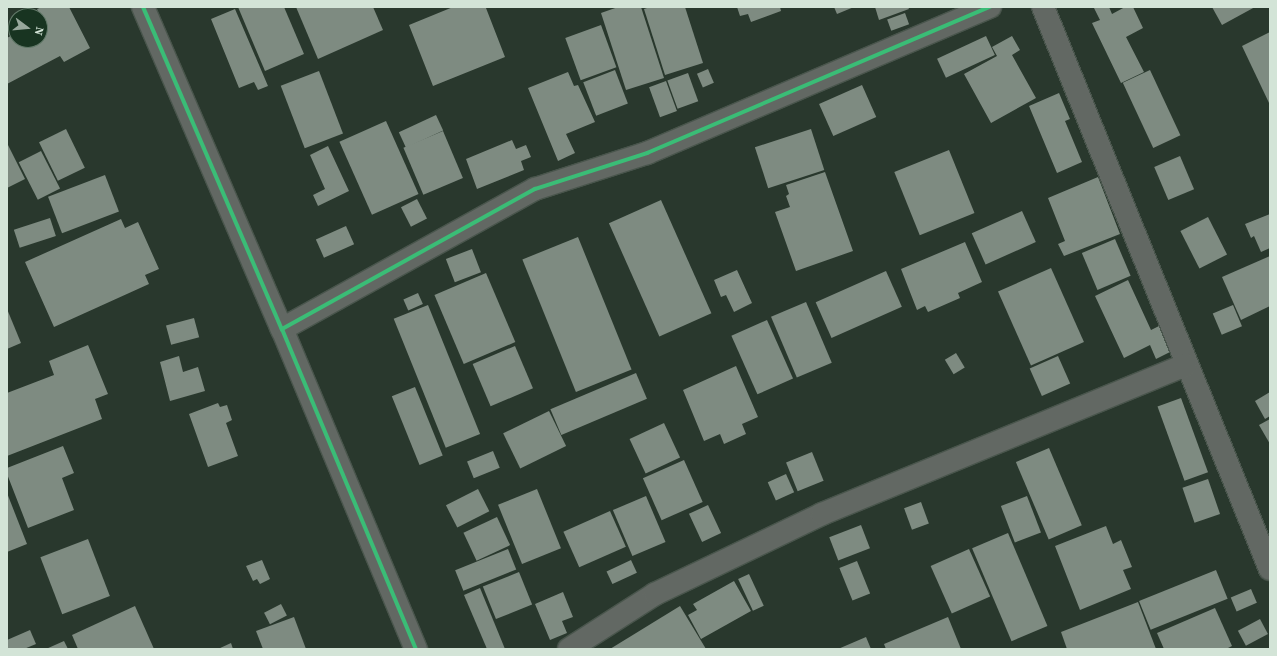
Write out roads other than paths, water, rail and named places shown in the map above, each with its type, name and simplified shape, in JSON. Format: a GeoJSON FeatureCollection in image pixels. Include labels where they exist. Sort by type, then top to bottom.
{"type":"FeatureCollection","features":[{"type":"Feature","properties":{"kind":"street"},"geometry":{"type":"LineString","coordinates":[[143,7],[282,329],[416,649]]}},
{"type":"Feature","properties":{"kind":"street"},"geometry":{"type":"LineString","coordinates":[[282,329],[535,189],[647,153],[990,7]]}},
{"type":"Feature","properties":{"kind":"street"},"geometry":{"type":"LineString","coordinates":[[1042,7],[1270,569]]}},
{"type":"Feature","properties":{"kind":"street"},"geometry":{"type":"LineString","coordinates":[[569,649],[655,594],[822,514],[1186,365]]}}]}
